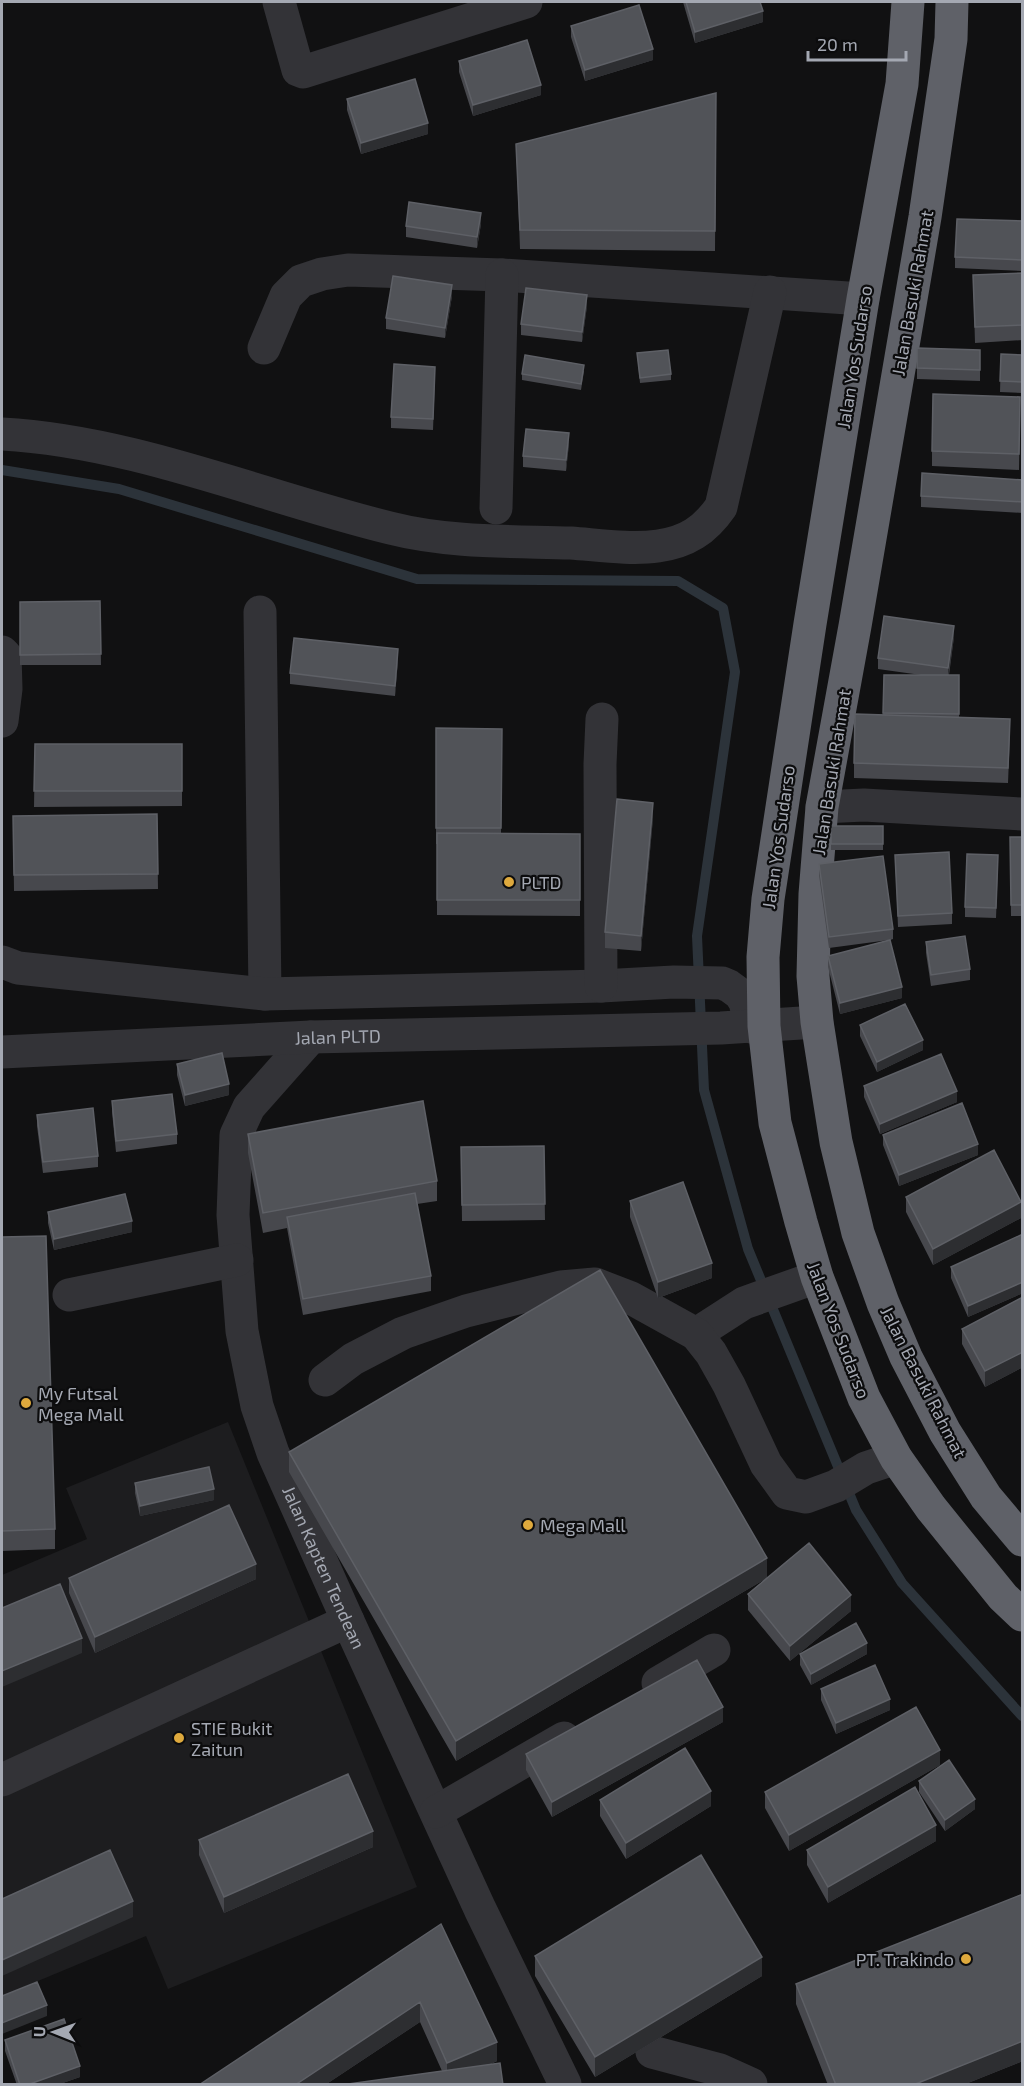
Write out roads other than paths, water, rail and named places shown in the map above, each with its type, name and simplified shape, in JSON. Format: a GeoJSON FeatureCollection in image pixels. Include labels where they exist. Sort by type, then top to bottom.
{"type":"FeatureCollection","features":[{"type":"Feature","properties":{"kind":"highway","name":"Jalan Yos Sudarso"},"geometry":{"type":"LineString","coordinates":[[908,2],[902,84],[863,299],[810,624],[768,899],[763,957],[745,1027],[776,1123],[817,1277],[864,1398],[881,1463],[939,1517],[1003,1597],[1023,1615]]}},
{"type":"Feature","properties":{"kind":"highway","name":"Jalan Basuki Rahmat"},"geometry":{"type":"LineString","coordinates":[[952,2],[951,39],[925,217],[822,807],[814,906],[813,976],[817,1022],[836,1142],[858,1233],[883,1303],[906,1357],[945,1432],[986,1497],[1023,1540]]}},
{"type":"Feature","properties":{"kind":"street"},"geometry":{"type":"LineString","coordinates":[[279,2],[298,70],[303,72],[526,2]]}},
{"type":"Feature","properties":{"kind":"street"},"geometry":{"type":"LineString","coordinates":[[264,348],[286,296],[301,281],[322,274],[348,270],[502,275],[863,299]]}},
{"type":"Feature","properties":{"kind":"street"},"geometry":{"type":"LineString","coordinates":[[496,508],[502,275]]}},
{"type":"Feature","properties":{"kind":"street"},"geometry":{"type":"LineString","coordinates":[[2,434],[70,442],[144,458],[392,529],[457,539],[658,546],[698,532],[710,523],[721,507],[770,292]]}},
{"type":"Feature","properties":{"kind":"street"},"geometry":{"type":"LineString","coordinates":[[260,612],[265,994]]}},
{"type":"Feature","properties":{"kind":"street"},"geometry":{"type":"LineString","coordinates":[[2,652],[5,655],[6,689],[2,721]]}},
{"type":"Feature","properties":{"kind":"street"},"geometry":{"type":"LineString","coordinates":[[601,986],[600,764],[602,719]]}},
{"type":"Feature","properties":{"kind":"street"},"geometry":{"type":"LineString","coordinates":[[822,807],[864,805],[1023,814]]}},
{"type":"Feature","properties":{"kind":"street"},"geometry":{"type":"LineString","coordinates":[[2,962],[18,968],[265,994],[601,986],[674,982],[722,983],[740,994],[745,1002],[745,1027]]}},
{"type":"Feature","properties":{"kind":"street","name":"Jalan PLTD"},"geometry":{"type":"LineString","coordinates":[[2,1052],[311,1037],[745,1027],[817,1022]]}},
{"type":"Feature","properties":{"kind":"street","name":"Jalan Kapten Tendean"},"geometry":{"type":"LineString","coordinates":[[311,1037],[249,1107],[236,1135],[233,1215],[242,1331],[257,1406],[273,1453],[348,1621],[480,1910],[565,2085]]}},
{"type":"Feature","properties":{"kind":"street"},"geometry":{"type":"LineString","coordinates":[[69,1295],[237,1260]]}},
{"type":"Feature","properties":{"kind":"street"},"geometry":{"type":"LineString","coordinates":[[696,1334],[744,1303],[817,1277]]}},
{"type":"Feature","properties":{"kind":"street"},"geometry":{"type":"LineString","coordinates":[[325,1380],[353,1359],[403,1333],[466,1311],[561,1287],[596,1284],[632,1298],[696,1334],[711,1353],[729,1385],[766,1464],[787,1493],[806,1497],[836,1486],[881,1463]]}},
{"type":"Feature","properties":{"kind":"street"},"geometry":{"type":"LineString","coordinates":[[2,1780],[348,1621]]}},
{"type":"Feature","properties":{"kind":"street"},"geometry":{"type":"LineString","coordinates":[[632,1698],[714,1650]]}},
{"type":"Feature","properties":{"kind":"street"},"geometry":{"type":"LineString","coordinates":[[436,1812],[591,1722]]}},
{"type":"Feature","properties":{"kind":"street"},"geometry":{"type":"LineString","coordinates":[[652,2052],[720,2070],[751,2085]]}},
{"type":"Feature","properties":{"kind":"waterway"},"geometry":{"type":"LineString","coordinates":[[2,470],[119,489],[417,579],[678,581],[723,608],[735,672],[697,936],[704,1090],[748,1249],[856,1510],[902,1583],[1022,1716]]}},
{"type":"Feature","properties":{"kind":"place","name":"PLTD"},"geometry":{"type":"Point","coordinates":[509,882]}},
{"type":"Feature","properties":{"kind":"place","name":"My Futsal Mega Mall"},"geometry":{"type":"Point","coordinates":[26,1403]}},
{"type":"Feature","properties":{"kind":"place","name":"Mega Mall"},"geometry":{"type":"Point","coordinates":[528,1525]}},
{"type":"Feature","properties":{"kind":"place","name":"STIE Bukit Zaitun"},"geometry":{"type":"Point","coordinates":[179,1738]}},
{"type":"Feature","properties":{"kind":"place","name":"PT. Trakindo"},"geometry":{"type":"Point","coordinates":[966,1959]}}]}
